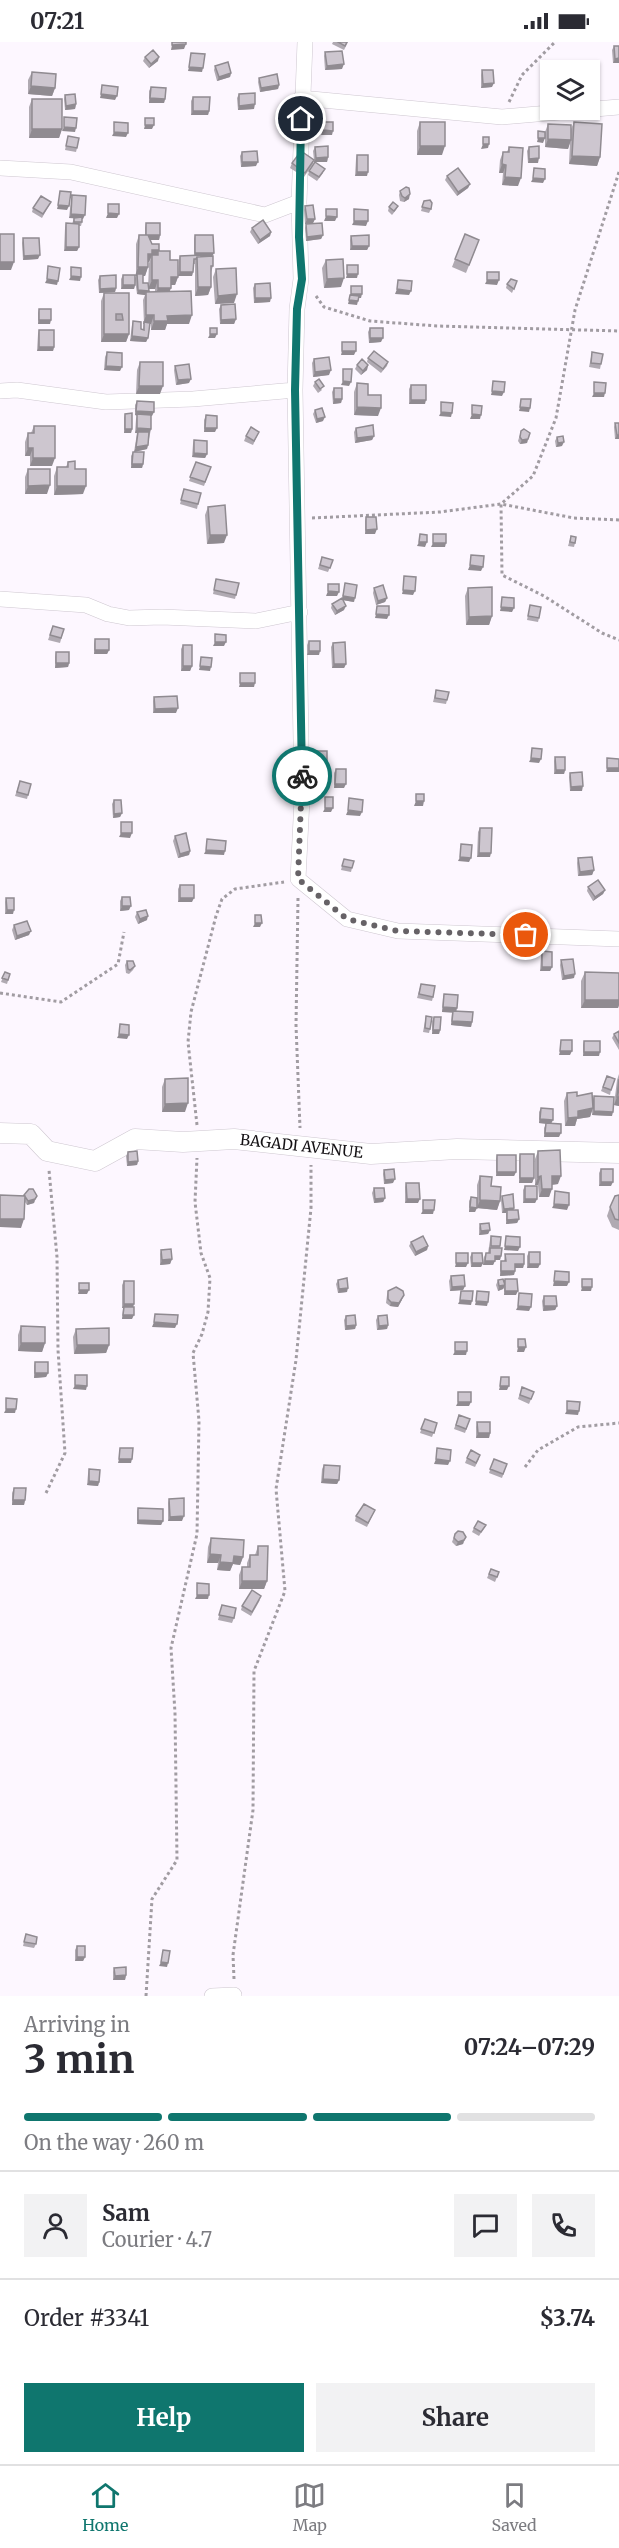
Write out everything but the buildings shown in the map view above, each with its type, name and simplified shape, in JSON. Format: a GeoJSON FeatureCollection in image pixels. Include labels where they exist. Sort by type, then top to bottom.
{"type":"FeatureCollection","features":[{"type":"Feature","properties":{"kind":"street"},"geometry":{"type":"LineString","coordinates":[[306,42],[299,202],[302,279],[297,309],[295,390],[302,799],[298,879],[347,919],[398,931],[619,939]]}},
{"type":"Feature","properties":{"kind":"street"},"geometry":{"type":"LineString","coordinates":[[302,98],[502,117],[619,107]]}},
{"type":"Feature","properties":{"kind":"street"},"geometry":{"type":"LineString","coordinates":[[0,168],[71,172],[265,215],[299,202]]}},
{"type":"Feature","properties":{"kind":"street"},"geometry":{"type":"LineString","coordinates":[[0,391],[17,390],[106,402],[193,399],[295,390]]}},
{"type":"Feature","properties":{"kind":"street"},"geometry":{"type":"LineString","coordinates":[[0,599],[86,605],[108,614],[129,618],[184,617],[256,621],[300,612]]}},
{"type":"Feature","properties":{"kind":"street","name":"BAGADI AVENUE"},"geometry":{"type":"LineString","coordinates":[[0,1133],[31,1134],[47,1151],[95,1161],[135,1139],[198,1141],[234,1139],[371,1154],[457,1149],[619,1153]]}},
{"type":"Feature","properties":{"kind":"street"},"geometry":{"type":"LineString","coordinates":[[212,1996],[234,1995]]}},
{"type":"Feature","properties":{"kind":"path"},"geometry":{"type":"LineString","coordinates":[[502,117],[522,75],[555,42]]}},
{"type":"Feature","properties":{"kind":"path"},"geometry":{"type":"LineString","coordinates":[[619,172],[575,310],[556,418],[533,476],[501,504],[502,575],[544,597],[602,633],[619,640]]}},
{"type":"Feature","properties":{"kind":"path"},"geometry":{"type":"LineString","coordinates":[[302,279],[324,307],[370,321],[437,327],[573,328],[619,331]]}},
{"type":"Feature","properties":{"kind":"path"},"geometry":{"type":"LineString","coordinates":[[298,519],[367,513],[440,512],[501,504],[574,518],[619,520]]}},
{"type":"Feature","properties":{"kind":"path"},"geometry":{"type":"LineString","coordinates":[[147,1996],[152,1899],[177,1860],[176,1713],[171,1648],[197,1534],[199,1421],[193,1353],[202,1334],[208,1312],[210,1278],[201,1253],[195,1202],[198,1141],[188,1042],[191,1012],[222,899],[236,889],[298,879],[296,1025],[299,1125],[311,1148],[311,1208],[296,1360],[276,1489],[285,1591],[254,1671],[253,1810],[233,1955],[234,1995]]}},
{"type":"Feature","properties":{"kind":"path"},"geometry":{"type":"LineString","coordinates":[[0,993],[61,1002],[118,964],[124,932]]}},
{"type":"Feature","properties":{"kind":"path"},"geometry":{"type":"LineString","coordinates":[[46,1493],[65,1453],[58,1350],[57,1257],[47,1151]]}},
{"type":"Feature","properties":{"kind":"path"},"geometry":{"type":"LineString","coordinates":[[525,1467],[538,1450],[578,1427],[619,1423]]}},
{"type":"Feature","properties":{"kind":"way so far"},"geometry":{"type":"LineString","coordinates":[[302,776],[298,879],[347,919],[398,931],[526,935]]}},
{"type":"Feature","properties":{"kind":"route"},"geometry":{"type":"LineString","coordinates":[[301,119],[299,237],[302,279],[297,309],[295,390],[302,776]]}}]}
